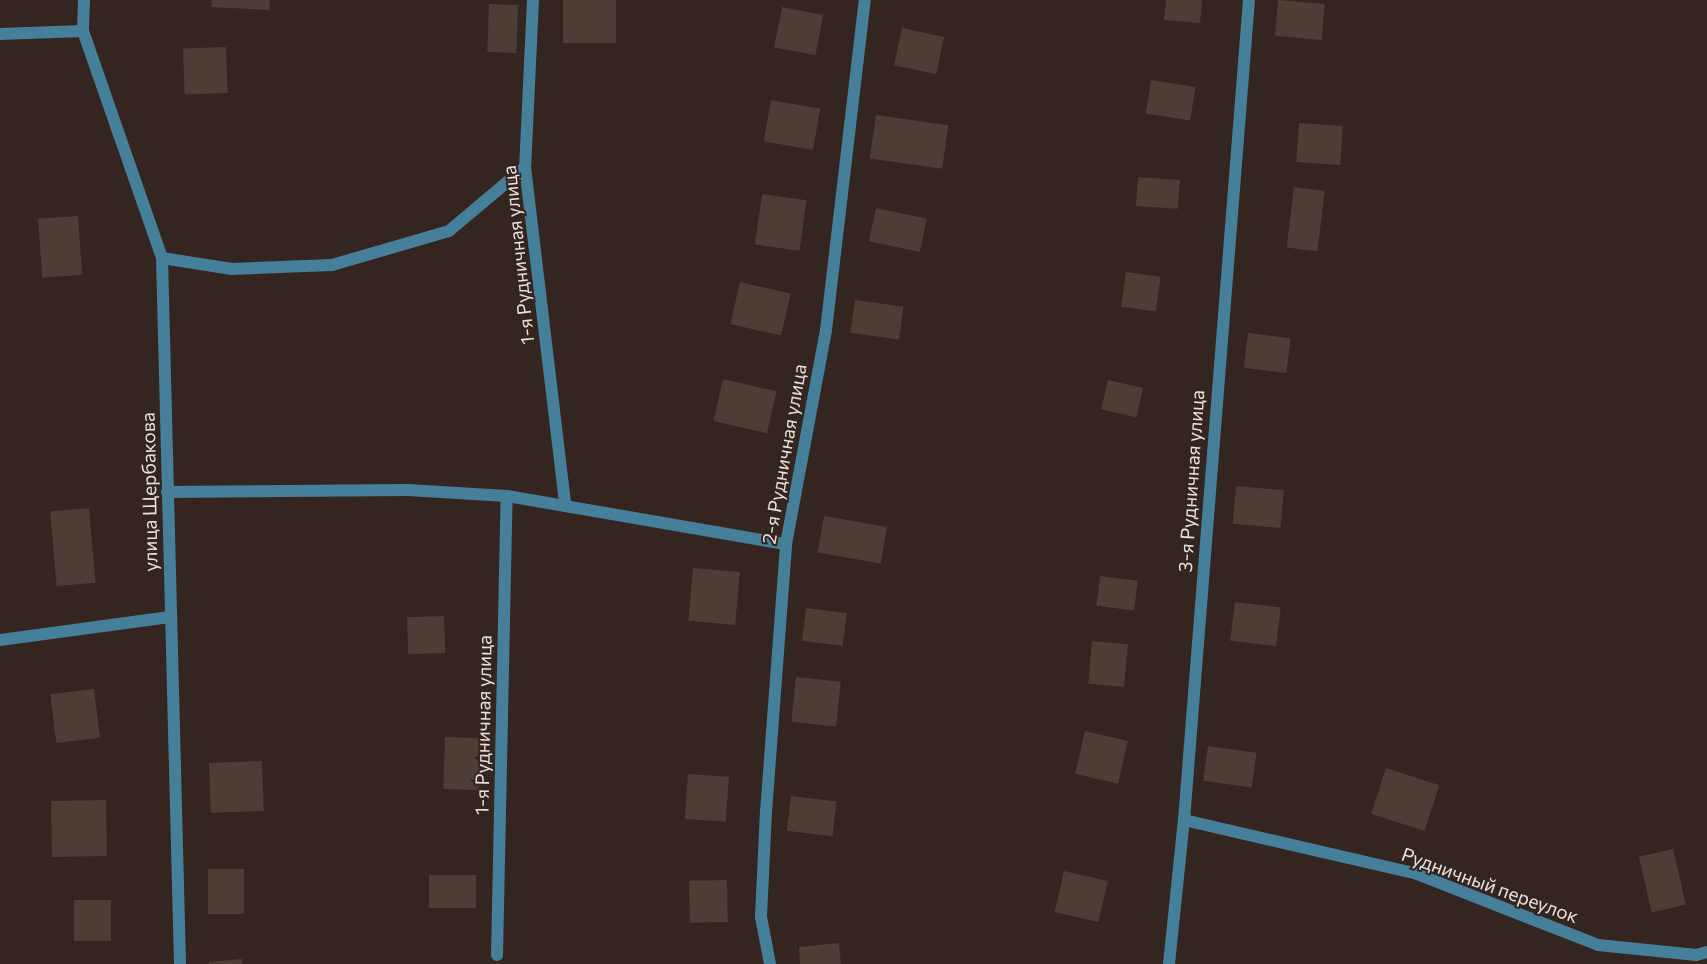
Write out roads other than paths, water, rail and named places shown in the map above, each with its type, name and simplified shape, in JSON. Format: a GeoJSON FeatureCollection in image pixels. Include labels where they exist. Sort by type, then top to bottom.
{"type":"FeatureCollection","features":[{"type":"Feature","properties":{"kind":"street","name":"улица Щербакова"},"geometry":{"type":"LineString","coordinates":[[84,0],[83,31],[162,258],[180,964]]}},
{"type":"Feature","properties":{"kind":"street","name":"1-я Рудничная улица"},"geometry":{"type":"LineString","coordinates":[[532,0],[525,167],[564,504]]}},
{"type":"Feature","properties":{"kind":"street","name":"2-я Рудничная улица"},"geometry":{"type":"LineString","coordinates":[[770,964],[762,917],[766,812],[786,544],[826,330],[864,0]]}},
{"type":"Feature","properties":{"kind":"street","name":"3-я Рудничная улица"},"geometry":{"type":"LineString","coordinates":[[1169,964],[1184,820],[1248,0]]}},
{"type":"Feature","properties":{"kind":"street"},"geometry":{"type":"LineString","coordinates":[[0,34],[83,31]]}},
{"type":"Feature","properties":{"kind":"street"},"geometry":{"type":"LineString","coordinates":[[162,258],[232,269],[332,265],[449,231],[525,167]]}},
{"type":"Feature","properties":{"kind":"street"},"geometry":{"type":"LineString","coordinates":[[167,492],[408,490],[508,496],[564,504],[786,544]]}},
{"type":"Feature","properties":{"kind":"street","name":"1-я Рудничная улица"},"geometry":{"type":"LineString","coordinates":[[497,955],[508,496]]}},
{"type":"Feature","properties":{"kind":"street"},"geometry":{"type":"LineString","coordinates":[[0,640],[171,617]]}},
{"type":"Feature","properties":{"kind":"street","name":"Рудничный переулок"},"geometry":{"type":"LineString","coordinates":[[1184,820],[1417,874],[1598,945],[1698,957]]}}]}
